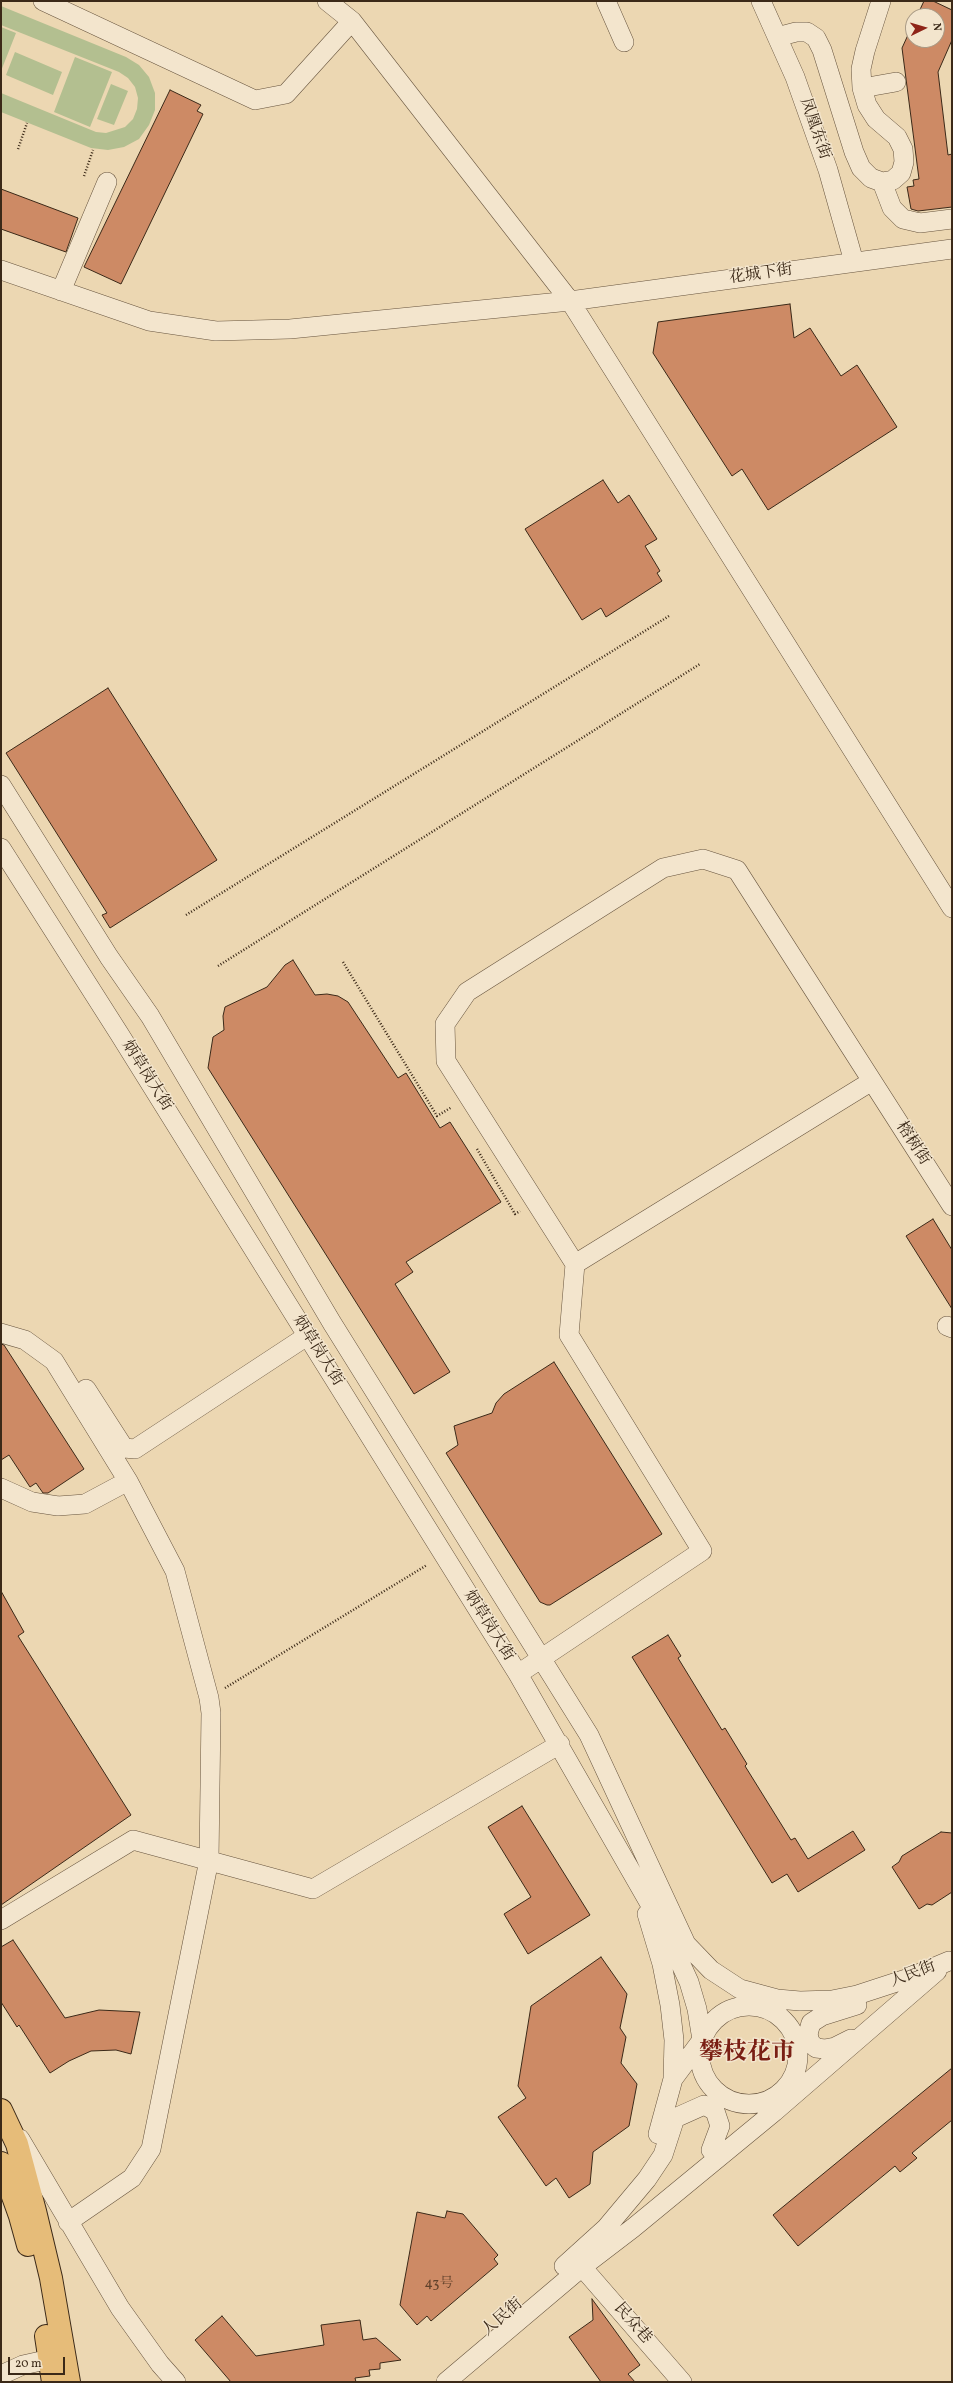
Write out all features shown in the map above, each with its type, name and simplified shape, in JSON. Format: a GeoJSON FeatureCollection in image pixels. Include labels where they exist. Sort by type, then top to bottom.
{"type":"FeatureCollection","features":[{"type":"Feature","properties":{"kind":"highway"},"geometry":{"type":"LineString","coordinates":[[1,2110],[17,2144],[35,2211],[51,2278],[69,2382]]}},
{"type":"Feature","properties":{"kind":"highway"},"geometry":{"type":"LineString","coordinates":[[1,2163],[20,2216],[36,2280],[53,2382]]}},
{"type":"Feature","properties":{"kind":"street"},"geometry":{"type":"LineString","coordinates":[[43,1],[255,100],[286,94],[352,21]]}},
{"type":"Feature","properties":{"kind":"street"},"geometry":{"type":"LineString","coordinates":[[328,1],[352,21],[570,301],[952,908]]}},
{"type":"Feature","properties":{"kind":"street"},"geometry":{"type":"LineString","coordinates":[[606,1],[624,42]]}},
{"type":"Feature","properties":{"kind":"street","name":"凤凰东街"},"geometry":{"type":"LineString","coordinates":[[761,1],[795,77],[828,170],[854,262]]}},
{"type":"Feature","properties":{"kind":"street"},"geometry":{"type":"LineString","coordinates":[[777,37],[796,32],[807,32],[816,38],[822,50],[857,158],[862,168],[871,178],[882,182],[892,180],[900,173],[904,162],[902,149],[897,137],[876,119],[867,105],[862,88],[861,69],[865,51],[881,1]]}},
{"type":"Feature","properties":{"kind":"street"},"geometry":{"type":"LineString","coordinates":[[862,88],[896,82]]}},
{"type":"Feature","properties":{"kind":"street"},"geometry":{"type":"LineString","coordinates":[[61,291],[107,182]]}},
{"type":"Feature","properties":{"kind":"street"},"geometry":{"type":"LineString","coordinates":[[882,182],[892,208],[903,219],[920,223],[952,219]]}},
{"type":"Feature","properties":{"kind":"street","name":"花城下街"},"geometry":{"type":"LineString","coordinates":[[1,270],[149,321],[216,331],[290,329],[570,301],[952,249]]}},
{"type":"Feature","properties":{"kind":"street","name":"炳草岗大街"},"geometry":{"type":"LineString","coordinates":[[1,785],[109,957],[150,1016],[332,1323],[589,1735],[686,1944],[712,1970],[770,2010]]}},
{"type":"Feature","properties":{"kind":"street","name":"炳草岗大街"},"geometry":{"type":"LineString","coordinates":[[1,848],[518,1674],[560,1744],[624,1859]]}},
{"type":"Feature","properties":{"kind":"street","name":"榕树街"},"geometry":{"type":"LineString","coordinates":[[575,1264],[446,1061],[445,1024],[467,992],[663,868],[703,859],[737,870],[952,1206]]}},
{"type":"Feature","properties":{"kind":"street"},"geometry":{"type":"LineString","coordinates":[[518,1674],[702,1551],[569,1335],[575,1264],[872,1081]]}},
{"type":"Feature","properties":{"kind":"street"},"geometry":{"type":"LineString","coordinates":[[1,1333],[25,1340],[54,1361],[128,1481],[175,1571],[209,1698],[211,1713],[209,1860],[151,2149],[132,2178],[68,2222]]}},
{"type":"Feature","properties":{"kind":"street"},"geometry":{"type":"LineString","coordinates":[[54,1361],[68,1361],[124,1448],[136,1448],[307,1336]]}},
{"type":"Feature","properties":{"kind":"street"},"geometry":{"type":"LineString","coordinates":[[1,1488],[32,1502],[58,1506],[85,1504],[128,1481]]}},
{"type":"Feature","properties":{"kind":"street"},"geometry":{"type":"LineString","coordinates":[[1,1920],[133,1840],[313,1889],[560,1744]]}},
{"type":"Feature","properties":{"kind":"street"},"geometry":{"type":"LineString","coordinates":[[624,1859],[679,1956],[697,2009],[702,2040],[700,2056],[703,2073],[711,2087],[724,2098],[738,2103],[753,2105],[768,2101],[782,2092],[791,2081],[797,2067],[798,2051],[795,2037],[788,2024],[770,2010]]}},
{"type":"Feature","properties":{"kind":"street"},"geometry":{"type":"LineString","coordinates":[[624,1859],[649,1919],[662,1964],[670,2005],[674,2040],[673,2079],[656,2141],[628,2201]]}},
{"type":"Feature","properties":{"kind":"street","name":"人民街"},"geometry":{"type":"LineString","coordinates":[[832,2000],[878,1989],[951,1961]]}},
{"type":"Feature","properties":{"kind":"street","name":"人民街"},"geometry":{"type":"LineString","coordinates":[[895,2009],[951,1961]]}},
{"type":"Feature","properties":{"kind":"street"},"geometry":{"type":"LineString","coordinates":[[863,2032],[835,2047],[825,2049],[816,2048],[810,2042],[808,2034],[812,2023],[822,2016],[844,2010],[867,2000],[906,1979]]}},
{"type":"Feature","properties":{"kind":"street"},"geometry":{"type":"LineString","coordinates":[[740,1990],[777,1999],[832,2000]]}},
{"type":"Feature","properties":{"kind":"street"},"geometry":{"type":"LineString","coordinates":[[673,2079],[702,2040],[709,2025],[721,2014],[734,2007],[749,2005],[770,2010],[832,2000]]}},
{"type":"Feature","properties":{"kind":"street"},"geometry":{"type":"LineString","coordinates":[[579,2261],[782,2092],[895,2009]]}},
{"type":"Feature","properties":{"kind":"street"},"geometry":{"type":"LineString","coordinates":[[579,2261],[633,2228],[756,2127],[895,2009]]}},
{"type":"Feature","properties":{"kind":"street"},"geometry":{"type":"LineString","coordinates":[[1,2105],[68,2222],[120,2308],[160,2364],[176,2382]]}},
{"type":"Feature","properties":{"kind":"street"},"geometry":{"type":"LineString","coordinates":[[579,2261],[647,2179],[663,2155],[675,2118],[682,2113],[704,2105],[715,2111],[720,2126],[711,2150]]}},
{"type":"Feature","properties":{"kind":"street","name":"人民街"},"geometry":{"type":"LineString","coordinates":[[430,2382],[579,2261]]}},
{"type":"Feature","properties":{"kind":"street","name":"人民街"},"geometry":{"type":"LineString","coordinates":[[446,2382],[579,2261]]}},
{"type":"Feature","properties":{"kind":"street","name":"民众巷"},"geometry":{"type":"LineString","coordinates":[[579,2261],[682,2382]]}},
{"type":"Feature","properties":{"kind":"street"},"geometry":{"type":"LineString","coordinates":[[1,2375],[23,2365],[50,2359]]}},
{"type":"Feature","properties":{"kind":"path"},"geometry":{"type":"LineString","coordinates":[[18,149],[27,123]]}},
{"type":"Feature","properties":{"kind":"path"},"geometry":{"type":"LineString","coordinates":[[84,176],[93,150]]}},
{"type":"Feature","properties":{"kind":"path"},"geometry":{"type":"LineString","coordinates":[[186,915],[669,616]]}},
{"type":"Feature","properties":{"kind":"path"},"geometry":{"type":"LineString","coordinates":[[218,966],[700,664]]}},
{"type":"Feature","properties":{"kind":"path"},"geometry":{"type":"LineString","coordinates":[[343,962],[437,1116],[452,1106],[456,1113]]}},
{"type":"Feature","properties":{"kind":"path"},"geometry":{"type":"LineString","coordinates":[[476,1147],[515,1214],[536,1203]]}},
{"type":"Feature","properties":{"kind":"path"},"geometry":{"type":"LineString","coordinates":[[209,1698],[444,1555]]}},
{"type":"Feature","properties":{"kind":"green space"},"geometry":{"type":"Polygon","coordinates":[[[1,6],[126,57],[139,65],[149,77],[155,93],[155,110],[149,125],[139,139],[124,147],[108,150],[91,148],[1,112],[1,93],[96,132],[106,133],[125,127],[133,119],[137,109],[138,98],[135,87],[128,78],[119,72],[1,25],[1,6]]]}},
{"type":"Feature","properties":{"kind":"green space"},"geometry":{"type":"Polygon","coordinates":[[[1,27],[16,33],[1,71],[1,27]]]}},
{"type":"Feature","properties":{"kind":"green space"},"geometry":{"type":"Polygon","coordinates":[[[15,52],[62,72],[53,95],[6,75],[15,52]]]}},
{"type":"Feature","properties":{"kind":"green space"},"geometry":{"type":"Polygon","coordinates":[[[75,57],[112,72],[90,127],[54,112],[75,57]]]}},
{"type":"Feature","properties":{"kind":"green space"},"geometry":{"type":"Polygon","coordinates":[[[111,84],[128,91],[114,125],[97,119],[111,84]]]}},
{"type":"Feature","properties":{"kind":"building"},"geometry":{"type":"Polygon","coordinates":[[[924,1],[933,1],[952,10],[952,40],[938,72],[948,155],[952,154],[952,207],[918,211],[911,209],[907,187],[914,186],[913,180],[919,179],[902,48],[905,41],[905,48],[945,48],[945,8],[921,8],[924,1]]]}},
{"type":"Feature","properties":{"kind":"building"},"geometry":{"type":"Polygon","coordinates":[[[170,90],[201,105],[197,111],[203,114],[121,284],[84,267],[170,90]]]}},
{"type":"Feature","properties":{"kind":"building"},"geometry":{"type":"Polygon","coordinates":[[[1,189],[78,218],[66,252],[1,229],[1,189]]]}},
{"type":"Feature","properties":{"kind":"building"},"geometry":{"type":"Polygon","coordinates":[[[790,304],[794,338],[810,328],[841,376],[857,365],[897,427],[768,510],[742,469],[732,476],[653,353],[658,322],[790,304]]]}},
{"type":"Feature","properties":{"kind":"building"},"geometry":{"type":"Polygon","coordinates":[[[603,480],[618,503],[629,495],[657,539],[645,546],[660,571],[657,573],[662,581],[606,617],[601,608],[582,620],[525,529],[603,480]]]}},
{"type":"Feature","properties":{"kind":"building"},"geometry":{"type":"Polygon","coordinates":[[[108,688],[217,860],[110,928],[102,915],[107,913],[6,753],[108,688]]]}},
{"type":"Feature","properties":{"kind":"building"},"geometry":{"type":"Polygon","coordinates":[[[293,960],[315,995],[327,994],[338,996],[348,1002],[398,1078],[406,1073],[440,1128],[450,1122],[501,1202],[406,1262],[413,1272],[395,1284],[450,1372],[414,1394],[208,1068],[213,1037],[224,1030],[223,1016],[225,1007],[267,987],[285,965],[293,960]]]}},
{"type":"Feature","properties":{"kind":"building"},"geometry":{"type":"Polygon","coordinates":[[[933,1219],[952,1250],[952,1309],[906,1236],[933,1219]]]}},
{"type":"Feature","properties":{"kind":"building"},"geometry":{"type":"Polygon","coordinates":[[[1,1344],[4,1345],[84,1469],[48,1493],[43,1493],[36,1483],[30,1487],[9,1455],[1,1460],[1,1344]]]}},
{"type":"Feature","properties":{"kind":"building"},"geometry":{"type":"Polygon","coordinates":[[[554,1362],[662,1534],[550,1605],[547,1605],[540,1602],[446,1453],[458,1445],[454,1426],[492,1413],[496,1403],[504,1394],[554,1362]]]}},
{"type":"Feature","properties":{"kind":"building"},"geometry":{"type":"Polygon","coordinates":[[[1,1591],[24,1632],[18,1636],[131,1815],[1,1905],[1,1591]]]}},
{"type":"Feature","properties":{"kind":"building"},"geometry":{"type":"Polygon","coordinates":[[[668,1635],[681,1656],[678,1658],[722,1730],[725,1728],[747,1764],[745,1766],[791,1840],[795,1838],[808,1859],[853,1831],[865,1850],[798,1892],[787,1874],[772,1883],[632,1657],[668,1635]]]}},
{"type":"Feature","properties":{"kind":"building"},"geometry":{"type":"Polygon","coordinates":[[[522,1806],[590,1915],[528,1954],[504,1914],[531,1897],[488,1827],[522,1806]]]}},
{"type":"Feature","properties":{"kind":"building"},"geometry":{"type":"Polygon","coordinates":[[[941,1832],[952,1833],[952,1892],[932,1905],[927,1904],[919,1909],[892,1867],[899,1862],[902,1856],[941,1832]]]}},
{"type":"Feature","properties":{"kind":"building"},"geometry":{"type":"Polygon","coordinates":[[[13,1940],[65,2018],[99,2010],[140,2012],[131,2054],[116,2050],[91,2051],[69,2061],[50,2073],[19,2025],[17,2027],[1,2002],[1,1947],[13,1940]]]}},
{"type":"Feature","properties":{"kind":"building"},"geometry":{"type":"Polygon","coordinates":[[[601,1957],[627,1994],[620,2028],[626,2037],[621,2063],[637,2084],[629,2126],[593,2152],[590,2184],[569,2198],[556,2178],[546,2186],[498,2117],[526,2098],[518,2086],[531,2006],[601,1957]]]}},
{"type":"Feature","properties":{"kind":"building"},"geometry":{"type":"Polygon","coordinates":[[[952,2068],[952,2120],[912,2153],[917,2158],[900,2172],[895,2166],[798,2246],[773,2215],[952,2068]]]}},
{"type":"Feature","properties":{"kind":"building"},"geometry":{"type":"Polygon","coordinates":[[[447,2211],[463,2214],[498,2255],[494,2259],[498,2264],[431,2321],[427,2316],[417,2325],[400,2305],[417,2212],[445,2218],[447,2211]]]}},
{"type":"Feature","properties":{"kind":"building"},"geometry":{"type":"Polygon","coordinates":[[[592,2299],[640,2365],[628,2374],[635,2382],[601,2382],[569,2337],[593,2320],[592,2299]]]}},
{"type":"Feature","properties":{"kind":"building"},"geometry":{"type":"Polygon","coordinates":[[[222,2316],[256,2356],[324,2345],[321,2325],[360,2320],[363,2340],[376,2338],[401,2360],[380,2363],[380,2369],[369,2370],[370,2376],[355,2378],[356,2382],[231,2382],[195,2340],[222,2316]]]}},
{"type":"Feature","properties":{"kind":"district","name":"攀枝花市"},"geometry":{"type":"Point","coordinates":[747,2055]}}]}
